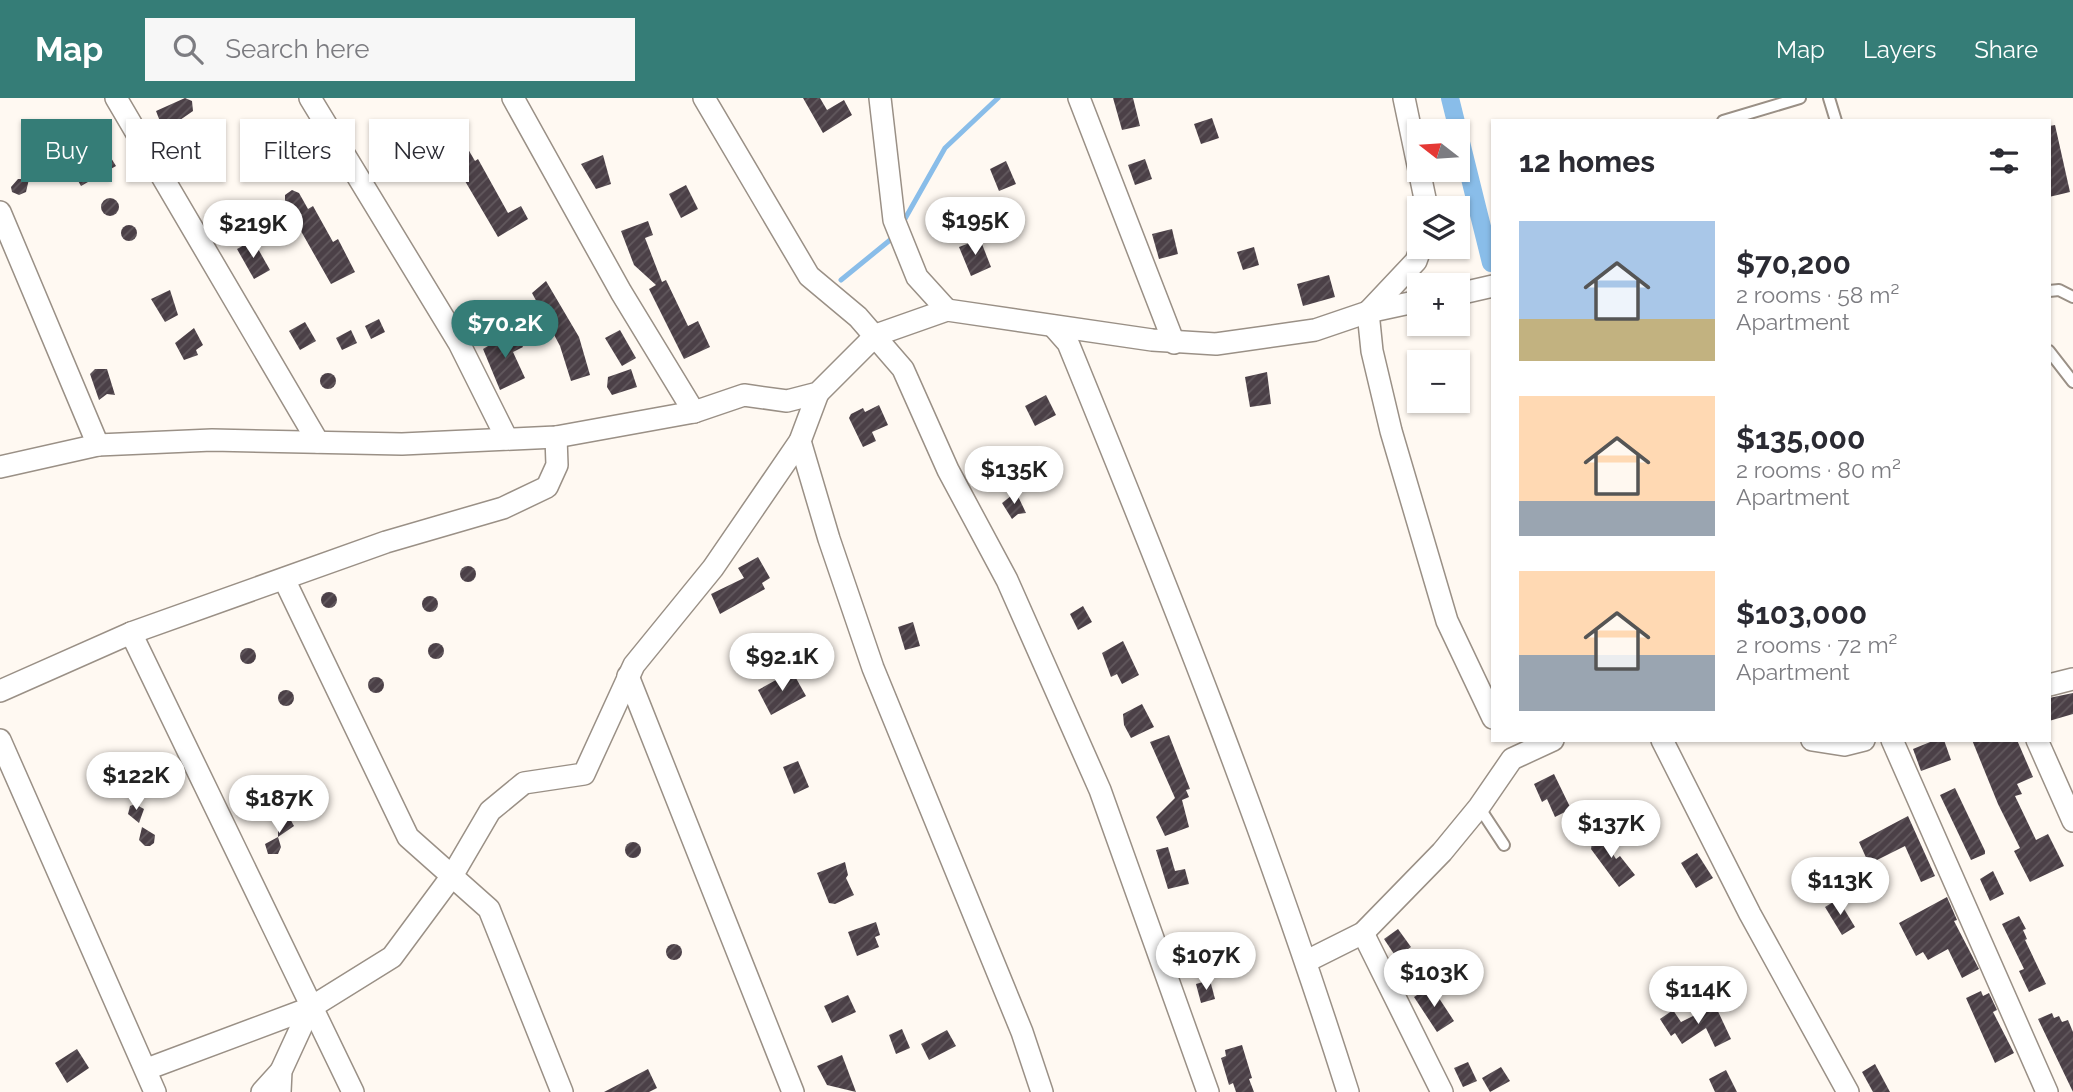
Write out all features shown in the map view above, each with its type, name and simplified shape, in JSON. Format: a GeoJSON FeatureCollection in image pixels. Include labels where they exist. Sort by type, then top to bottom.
{"type":"FeatureCollection","features":[{"type":"Feature","properties":{"kind":"street"},"geometry":{"type":"LineString","coordinates":[[116,98],[318,442]]}},
{"type":"Feature","properties":{"kind":"street"},"geometry":{"type":"LineString","coordinates":[[310,98],[459,343],[507,439]]}},
{"type":"Feature","properties":{"kind":"street"},"geometry":{"type":"LineString","coordinates":[[513,98],[621,292],[694,412]]}},
{"type":"Feature","properties":{"kind":"street"},"geometry":{"type":"LineString","coordinates":[[704,98],[809,276],[876,335],[903,369],[948,470],[1007,580],[1100,790],[1208,1092]]}},
{"type":"Feature","properties":{"kind":"street"},"geometry":{"type":"LineString","coordinates":[[880,98],[894,220],[917,276],[947,310]]}},
{"type":"Feature","properties":{"kind":"street"},"geometry":{"type":"LineString","coordinates":[[1079,98],[1174,343]]}},
{"type":"Feature","properties":{"kind":"street"},"geometry":{"type":"LineString","coordinates":[[1404,98],[1424,196]]}},
{"type":"Feature","properties":{"kind":"street"},"geometry":{"type":"LineString","coordinates":[[0,212],[98,445]]}},
{"type":"Feature","properties":{"kind":"street"},"geometry":{"type":"LineString","coordinates":[[1417,259],[1368,312],[1372,351],[1391,431],[1447,621],[1491,714]]}},
{"type":"Feature","properties":{"kind":"street"},"geometry":{"type":"LineString","coordinates":[[1470,291],[1491,286]]}},
{"type":"Feature","properties":{"kind":"street"},"geometry":{"type":"LineString","coordinates":[[147,1069],[310,1009],[391,957],[452,876],[490,811],[524,783],[584,774],[634,665],[713,568],[800,441],[818,393],[876,335],[947,310],[1174,343],[1216,344],[1315,330],[1368,312],[1407,304]]}},
{"type":"Feature","properties":{"kind":"street"},"geometry":{"type":"LineString","coordinates":[[1053,326],[1068,343],[1138,515],[1307,961],[1348,1092]]}},
{"type":"Feature","properties":{"kind":"street"},"geometry":{"type":"LineString","coordinates":[[0,467],[98,445],[212,440],[402,444],[556,436],[694,412],[744,395],[788,401],[818,393]]}},
{"type":"Feature","properties":{"kind":"street"},"geometry":{"type":"LineString","coordinates":[[0,691],[131,633],[386,542],[503,508],[547,487],[557,465],[556,436]]}},
{"type":"Feature","properties":{"kind":"street"},"geometry":{"type":"LineString","coordinates":[[800,441],[829,539],[873,668],[1022,1032],[1042,1092]]}},
{"type":"Feature","properties":{"kind":"street"},"geometry":{"type":"LineString","coordinates":[[284,579],[408,837],[489,909],[562,1092]]}},
{"type":"Feature","properties":{"kind":"street"},"geometry":{"type":"LineString","coordinates":[[131,633],[310,1009],[353,1092]]}},
{"type":"Feature","properties":{"kind":"street"},"geometry":{"type":"LineString","coordinates":[[628,676],[793,1092]]}},
{"type":"Feature","properties":{"kind":"street"},"geometry":{"type":"LineString","coordinates":[[2051,684],[2073,678]]}},
{"type":"Feature","properties":{"kind":"street"},"geometry":{"type":"LineString","coordinates":[[0,740],[155,1092]]}},
{"type":"Feature","properties":{"kind":"street"},"geometry":{"type":"LineString","coordinates":[[1307,961],[1363,933],[1442,852],[1479,807],[1508,750],[1544,742]]}},
{"type":"Feature","properties":{"kind":"street"},"geometry":{"type":"LineString","coordinates":[[1663,742],[1750,915],[1848,1092]]}},
{"type":"Feature","properties":{"kind":"street"},"geometry":{"type":"LineString","coordinates":[[1893,742],[2047,1092]]}},
{"type":"Feature","properties":{"kind":"street"},"geometry":{"type":"LineString","coordinates":[[2038,742],[2073,821]]}},
{"type":"Feature","properties":{"kind":"street"},"geometry":{"type":"LineString","coordinates":[[1363,933],[1442,1092]]}},
{"type":"Feature","properties":{"kind":"street"},"geometry":{"type":"LineString","coordinates":[[262,1092],[280,1081],[310,1009]]}},
{"type":"Feature","properties":{"kind":"lane"},"geometry":{"type":"LineString","coordinates":[[1730,119],[1800,98]]}},
{"type":"Feature","properties":{"kind":"lane"},"geometry":{"type":"LineString","coordinates":[[1829,98],[1835,119]]}},
{"type":"Feature","properties":{"kind":"lane"},"geometry":{"type":"LineString","coordinates":[[2051,291],[2059,290],[2073,297]]}},
{"type":"Feature","properties":{"kind":"lane"},"geometry":{"type":"LineString","coordinates":[[2051,354],[2073,382]]}},
{"type":"Feature","properties":{"kind":"lane"},"geometry":{"type":"LineString","coordinates":[[1479,807],[1504,845]]}},
{"type":"Feature","properties":{"kind":"building"},"geometry":{"type":"Polygon","coordinates":[[[185,98],[192,101],[193,111],[181,119],[159,119],[156,111],[185,98]]]}},
{"type":"Feature","properties":{"kind":"building"},"geometry":{"type":"Polygon","coordinates":[[[803,98],[820,98],[827,110],[844,100],[852,115],[823,133],[803,98]]]}},
{"type":"Feature","properties":{"kind":"building"},"geometry":{"type":"Polygon","coordinates":[[[1113,98],[1133,98],[1140,126],[1122,130],[1113,98]]]}},
{"type":"Feature","properties":{"kind":"building"},"geometry":{"type":"Polygon","coordinates":[[[1212,118],[1219,138],[1201,144],[1194,124],[1212,118]]]}},
{"type":"Feature","properties":{"kind":"building"},"geometry":{"type":"Polygon","coordinates":[[[2055,125],[2070,192],[2051,197],[2051,126],[2055,125]]]}},
{"type":"Feature","properties":{"kind":"building"},"geometry":{"type":"Polygon","coordinates":[[[469,151],[475,161],[478,159],[508,213],[521,206],[528,219],[498,237],[466,182],[469,182],[469,151]]]}},
{"type":"Feature","properties":{"kind":"building"},"geometry":{"type":"Polygon","coordinates":[[[603,155],[611,184],[596,189],[581,164],[603,155]]]}},
{"type":"Feature","properties":{"kind":"building"},"geometry":{"type":"Polygon","coordinates":[[[1145,159],[1152,179],[1135,185],[1128,165],[1145,159]]]}},
{"type":"Feature","properties":{"kind":"building"},"geometry":{"type":"Polygon","coordinates":[[[1006,161],[1016,184],[999,191],[990,169],[1006,161]]]}},
{"type":"Feature","properties":{"kind":"building"},"geometry":{"type":"Polygon","coordinates":[[[18,179],[28,182],[26,192],[19,195],[12,192],[11,187],[18,179]]]}},
{"type":"Feature","properties":{"kind":"building"},"geometry":{"type":"Polygon","coordinates":[[[686,185],[698,209],[681,218],[669,194],[686,185]]]}},
{"type":"Feature","properties":{"kind":"building"},"geometry":{"type":"Polygon","coordinates":[[[292,190],[299,193],[308,209],[313,206],[333,242],[338,239],[355,272],[331,284],[293,217],[297,215],[285,201],[285,195],[292,190]]]}},
{"type":"Feature","properties":{"kind":"building"},"geometry":{"type":"Polygon","coordinates":[[[110,198],[116,201],[119,207],[116,213],[110,216],[104,213],[101,207],[104,201],[110,198]]]}},
{"type":"Feature","properties":{"kind":"building"},"geometry":{"type":"Polygon","coordinates":[[[648,221],[653,235],[645,238],[662,282],[666,280],[688,326],[698,321],[710,347],[684,359],[649,289],[656,285],[634,265],[621,231],[648,221]]]}},
{"type":"Feature","properties":{"kind":"building"},"geometry":{"type":"Polygon","coordinates":[[[126,225],[132,225],[137,233],[135,239],[126,241],[121,236],[121,230],[126,225]]]}},
{"type":"Feature","properties":{"kind":"building"},"geometry":{"type":"Polygon","coordinates":[[[1172,229],[1178,254],[1159,259],[1152,234],[1172,229]]]}},
{"type":"Feature","properties":{"kind":"building"},"geometry":{"type":"Polygon","coordinates":[[[980,239],[991,267],[971,276],[959,247],[980,239]]]}},
{"type":"Feature","properties":{"kind":"building"},"geometry":{"type":"Polygon","coordinates":[[[253,240],[270,270],[254,279],[237,249],[253,240]]]}},
{"type":"Feature","properties":{"kind":"building"},"geometry":{"type":"Polygon","coordinates":[[[1254,247],[1259,265],[1243,270],[1237,252],[1254,247]]]}},
{"type":"Feature","properties":{"kind":"building"},"geometry":{"type":"Polygon","coordinates":[[[1329,275],[1335,297],[1303,306],[1297,284],[1329,275]]]}},
{"type":"Feature","properties":{"kind":"building"},"geometry":{"type":"Polygon","coordinates":[[[546,281],[579,337],[590,375],[571,381],[560,346],[532,293],[546,281]]]}},
{"type":"Feature","properties":{"kind":"building"},"geometry":{"type":"Polygon","coordinates":[[[170,290],[178,315],[165,322],[151,299],[170,290]]]}},
{"type":"Feature","properties":{"kind":"building"},"geometry":{"type":"Polygon","coordinates":[[[379,319],[385,332],[371,339],[365,326],[379,319]]]}},
{"type":"Feature","properties":{"kind":"building"},"geometry":{"type":"Polygon","coordinates":[[[305,322],[316,341],[300,350],[289,331],[305,322]]]}},
{"type":"Feature","properties":{"kind":"building"},"geometry":{"type":"Polygon","coordinates":[[[194,328],[203,345],[196,350],[198,355],[184,360],[175,343],[194,328]]]}},
{"type":"Feature","properties":{"kind":"building"},"geometry":{"type":"Polygon","coordinates":[[[351,330],[357,343],[342,350],[336,338],[351,330]]]}},
{"type":"Feature","properties":{"kind":"building"},"geometry":{"type":"Polygon","coordinates":[[[514,330],[523,347],[513,352],[525,378],[500,390],[483,349],[514,330]]]}},
{"type":"Feature","properties":{"kind":"building"},"geometry":{"type":"Polygon","coordinates":[[[620,330],[636,358],[622,366],[605,338],[620,330]]]}},
{"type":"Feature","properties":{"kind":"building"},"geometry":{"type":"Polygon","coordinates":[[[95,369],[107,369],[115,395],[107,394],[99,400],[90,374],[95,369]]]}},
{"type":"Feature","properties":{"kind":"building"},"geometry":{"type":"Polygon","coordinates":[[[631,369],[637,387],[612,395],[607,387],[608,377],[631,369]]]}},
{"type":"Feature","properties":{"kind":"building"},"geometry":{"type":"Polygon","coordinates":[[[1267,372],[1271,404],[1250,407],[1245,377],[1267,372]]]}},
{"type":"Feature","properties":{"kind":"building"},"geometry":{"type":"Polygon","coordinates":[[[325,373],[331,373],[336,381],[334,387],[325,389],[320,384],[320,378],[325,373]]]}},
{"type":"Feature","properties":{"kind":"building"},"geometry":{"type":"Polygon","coordinates":[[[1046,395],[1056,415],[1035,426],[1025,406],[1046,395]]]}},
{"type":"Feature","properties":{"kind":"building"},"geometry":{"type":"Polygon","coordinates":[[[879,405],[888,425],[872,432],[876,441],[863,447],[849,418],[863,408],[865,412],[879,405]]]}},
{"type":"Feature","properties":{"kind":"building"},"geometry":{"type":"Polygon","coordinates":[[[1016,492],[1026,513],[1018,514],[1012,519],[1002,503],[1016,492]]]}},
{"type":"Feature","properties":{"kind":"building"},"geometry":{"type":"Polygon","coordinates":[[[758,557],[770,578],[762,583],[765,589],[720,614],[711,594],[744,578],[738,568],[758,557]]]}},
{"type":"Feature","properties":{"kind":"building"},"geometry":{"type":"Polygon","coordinates":[[[465,566],[471,566],[476,574],[474,580],[465,582],[460,577],[460,571],[465,566]]]}},
{"type":"Feature","properties":{"kind":"building"},"geometry":{"type":"Polygon","coordinates":[[[326,592],[332,592],[337,600],[335,606],[326,608],[321,603],[321,597],[326,592]]]}},
{"type":"Feature","properties":{"kind":"building"},"geometry":{"type":"Polygon","coordinates":[[[427,596],[433,596],[438,604],[436,610],[427,612],[422,607],[422,601],[427,596]]]}},
{"type":"Feature","properties":{"kind":"building"},"geometry":{"type":"Polygon","coordinates":[[[1083,606],[1092,622],[1078,630],[1070,614],[1083,606]]]}},
{"type":"Feature","properties":{"kind":"building"},"geometry":{"type":"Polygon","coordinates":[[[913,622],[920,646],[905,650],[898,627],[913,622]]]}},
{"type":"Feature","properties":{"kind":"building"},"geometry":{"type":"Polygon","coordinates":[[[1123,641],[1139,675],[1122,684],[1117,674],[1111,677],[1102,653],[1123,641]]]}},
{"type":"Feature","properties":{"kind":"building"},"geometry":{"type":"Polygon","coordinates":[[[433,643],[439,643],[444,651],[442,657],[433,659],[428,654],[428,648],[433,643]]]}},
{"type":"Feature","properties":{"kind":"building"},"geometry":{"type":"Polygon","coordinates":[[[245,648],[251,648],[256,656],[254,662],[245,664],[240,659],[240,653],[245,648]]]}},
{"type":"Feature","properties":{"kind":"building"},"geometry":{"type":"Polygon","coordinates":[[[792,671],[806,696],[771,715],[758,690],[792,671]]]}},
{"type":"Feature","properties":{"kind":"building"},"geometry":{"type":"Polygon","coordinates":[[[373,677],[379,677],[384,685],[382,691],[373,693],[368,688],[368,682],[373,677]]]}},
{"type":"Feature","properties":{"kind":"building"},"geometry":{"type":"Polygon","coordinates":[[[283,690],[289,690],[294,698],[292,704],[283,706],[278,701],[278,695],[283,690]]]}},
{"type":"Feature","properties":{"kind":"building"},"geometry":{"type":"Polygon","coordinates":[[[2073,693],[2073,714],[2051,720],[2051,698],[2073,693]]]}},
{"type":"Feature","properties":{"kind":"building"},"geometry":{"type":"Polygon","coordinates":[[[1142,704],[1154,727],[1131,738],[1124,725],[1123,714],[1142,704]]]}},
{"type":"Feature","properties":{"kind":"building"},"geometry":{"type":"Polygon","coordinates":[[[1169,735],[1190,789],[1186,790],[1189,797],[1182,800],[1189,827],[1165,836],[1156,817],[1175,798],[1150,742],[1169,735]]]}},
{"type":"Feature","properties":{"kind":"building"},"geometry":{"type":"Polygon","coordinates":[[[1930,742],[1945,742],[1951,760],[1921,771],[1913,749],[1930,742]]]}},
{"type":"Feature","properties":{"kind":"building"},"geometry":{"type":"Polygon","coordinates":[[[1973,742],[2018,742],[2033,777],[2017,784],[2022,794],[2015,796],[2036,840],[2048,834],[2064,866],[2030,882],[2014,851],[2020,848],[1998,804],[1973,742]]]}},
{"type":"Feature","properties":{"kind":"building"},"geometry":{"type":"Polygon","coordinates":[[[798,761],[809,787],[794,794],[783,767],[798,761]]]}},
{"type":"Feature","properties":{"kind":"building"},"geometry":{"type":"Polygon","coordinates":[[[1554,774],[1571,809],[1555,817],[1547,799],[1542,802],[1534,784],[1554,774]]]}},
{"type":"Feature","properties":{"kind":"building"},"geometry":{"type":"Polygon","coordinates":[[[1955,788],[1985,851],[1985,854],[1971,860],[1940,795],[1955,788]]]}},
{"type":"Feature","properties":{"kind":"building"},"geometry":{"type":"Polygon","coordinates":[[[242,802],[248,802],[253,810],[251,816],[242,818],[237,813],[237,807],[242,802]]]}},
{"type":"Feature","properties":{"kind":"building"},"geometry":{"type":"Polygon","coordinates":[[[1605,802],[1613,810],[1605,818],[1597,810],[1605,802]]]}},
{"type":"Feature","properties":{"kind":"building"},"geometry":{"type":"Polygon","coordinates":[[[135,804],[144,809],[139,823],[128,814],[130,806],[135,804]]]}},
{"type":"Feature","properties":{"kind":"building"},"geometry":{"type":"Polygon","coordinates":[[[288,815],[294,826],[278,837],[278,820],[288,815]]]}},
{"type":"Feature","properties":{"kind":"building"},"geometry":{"type":"Polygon","coordinates":[[[1908,816],[1935,876],[1921,882],[1905,846],[1869,864],[1859,842],[1908,816]]]}},
{"type":"Feature","properties":{"kind":"building"},"geometry":{"type":"Polygon","coordinates":[[[1595,825],[1616,859],[1620,856],[1635,875],[1619,887],[1591,849],[1595,825]]]}},
{"type":"Feature","properties":{"kind":"building"},"geometry":{"type":"Polygon","coordinates":[[[142,827],[155,835],[154,843],[150,846],[145,846],[139,840],[142,827]]]}},
{"type":"Feature","properties":{"kind":"building"},"geometry":{"type":"Polygon","coordinates":[[[278,837],[281,847],[278,854],[268,854],[265,844],[278,837]]]}},
{"type":"Feature","properties":{"kind":"building"},"geometry":{"type":"Polygon","coordinates":[[[630,842],[636,842],[641,850],[639,856],[630,858],[625,853],[625,847],[630,842]]]}},
{"type":"Feature","properties":{"kind":"building"},"geometry":{"type":"Polygon","coordinates":[[[1168,847],[1175,871],[1185,869],[1189,884],[1168,889],[1156,850],[1168,847]]]}},
{"type":"Feature","properties":{"kind":"building"},"geometry":{"type":"Polygon","coordinates":[[[1697,853],[1713,878],[1696,888],[1681,863],[1697,853]]]}},
{"type":"Feature","properties":{"kind":"building"},"geometry":{"type":"Polygon","coordinates":[[[845,862],[848,875],[846,878],[854,895],[835,904],[829,903],[817,873],[845,862]]]}},
{"type":"Feature","properties":{"kind":"building"},"geometry":{"type":"Polygon","coordinates":[[[1993,871],[2004,894],[1990,901],[1980,879],[1993,871]]]}},
{"type":"Feature","properties":{"kind":"building"},"geometry":{"type":"Polygon","coordinates":[[[1947,897],[1957,920],[1954,921],[1979,969],[1962,978],[1948,949],[1928,960],[1923,952],[1916,956],[1899,923],[1947,897]]]}},
{"type":"Feature","properties":{"kind":"building"},"geometry":{"type":"Polygon","coordinates":[[[1838,899],[1855,927],[1842,935],[1825,907],[1838,899]]]}},
{"type":"Feature","properties":{"kind":"building"},"geometry":{"type":"Polygon","coordinates":[[[2019,916],[2026,929],[2023,930],[2027,939],[2025,940],[2046,984],[2029,992],[2019,971],[2024,969],[2002,924],[2019,916]]]}},
{"type":"Feature","properties":{"kind":"building"},"geometry":{"type":"Polygon","coordinates":[[[876,922],[880,935],[875,937],[879,947],[857,956],[848,932],[876,922]]]}},
{"type":"Feature","properties":{"kind":"building"},"geometry":{"type":"Polygon","coordinates":[[[1398,929],[1411,947],[1396,957],[1384,939],[1398,929]]]}},
{"type":"Feature","properties":{"kind":"building"},"geometry":{"type":"Polygon","coordinates":[[[1199,935],[1208,956],[1193,962],[1184,942],[1199,935]]]}},
{"type":"Feature","properties":{"kind":"building"},"geometry":{"type":"Polygon","coordinates":[[[671,944],[677,944],[682,952],[680,958],[671,960],[666,955],[666,949],[671,944]]]}},
{"type":"Feature","properties":{"kind":"building"},"geometry":{"type":"Polygon","coordinates":[[[1210,980],[1215,999],[1201,1003],[1196,984],[1210,980]]]}},
{"type":"Feature","properties":{"kind":"building"},"geometry":{"type":"Polygon","coordinates":[[[1431,986],[1454,1021],[1437,1032],[1414,997],[1431,986]]]}},
{"type":"Feature","properties":{"kind":"building"},"geometry":{"type":"Polygon","coordinates":[[[1981,991],[1983,996],[1989,993],[1997,1010],[1993,1012],[2014,1053],[1995,1063],[1966,998],[1981,991]]]}},
{"type":"Feature","properties":{"kind":"building"},"geometry":{"type":"Polygon","coordinates":[[[848,995],[856,1012],[832,1023],[824,1006],[848,995]]]}},
{"type":"Feature","properties":{"kind":"building"},"geometry":{"type":"Polygon","coordinates":[[[1715,1005],[1731,1039],[1715,1047],[1706,1028],[1682,1044],[1675,1033],[1671,1036],[1660,1019],[1673,1010],[1681,1022],[1715,1005]]]}},
{"type":"Feature","properties":{"kind":"building"},"geometry":{"type":"Polygon","coordinates":[[[2052,1013],[2054,1018],[2059,1016],[2062,1022],[2068,1020],[2073,1032],[2073,1092],[2038,1019],[2052,1013]]]}},
{"type":"Feature","properties":{"kind":"building"},"geometry":{"type":"Polygon","coordinates":[[[902,1029],[910,1048],[896,1054],[889,1035],[902,1029]]]}},
{"type":"Feature","properties":{"kind":"building"},"geometry":{"type":"Polygon","coordinates":[[[947,1030],[956,1046],[929,1060],[921,1044],[947,1030]]]}},
{"type":"Feature","properties":{"kind":"building"},"geometry":{"type":"Polygon","coordinates":[[[1242,1045],[1254,1092],[1236,1092],[1233,1083],[1229,1085],[1221,1058],[1226,1056],[1225,1050],[1242,1045]]]}},
{"type":"Feature","properties":{"kind":"building"},"geometry":{"type":"Polygon","coordinates":[[[77,1049],[89,1068],[67,1083],[55,1063],[77,1049]]]}},
{"type":"Feature","properties":{"kind":"building"},"geometry":{"type":"Polygon","coordinates":[[[842,1055],[856,1092],[827,1085],[817,1066],[842,1055]]]}},
{"type":"Feature","properties":{"kind":"building"},"geometry":{"type":"Polygon","coordinates":[[[1468,1062],[1477,1081],[1463,1087],[1454,1068],[1468,1062]]]}},
{"type":"Feature","properties":{"kind":"building"},"geometry":{"type":"Polygon","coordinates":[[[1875,1064],[1890,1092],[1873,1092],[1862,1072],[1875,1064]]]}},
{"type":"Feature","properties":{"kind":"building"},"geometry":{"type":"Polygon","coordinates":[[[1501,1067],[1510,1081],[1490,1092],[1482,1078],[1501,1067]]]}},
{"type":"Feature","properties":{"kind":"building"},"geometry":{"type":"Polygon","coordinates":[[[648,1069],[657,1088],[649,1092],[604,1092],[648,1069]]]}},
{"type":"Feature","properties":{"kind":"building"},"geometry":{"type":"Polygon","coordinates":[[[1726,1070],[1737,1092],[1715,1092],[1709,1079],[1726,1070]]]}},
{"type":"Feature","properties":{"kind":"waterway"},"geometry":{"type":"LineString","coordinates":[[902,224],[945,148],[998,98]]}},
{"type":"Feature","properties":{"kind":"waterway"},"geometry":{"type":"LineString","coordinates":[[1450,98],[1491,263]]}},
{"type":"Feature","properties":{"kind":"waterway"},"geometry":{"type":"LineString","coordinates":[[841,280],[895,236]]}}]}
